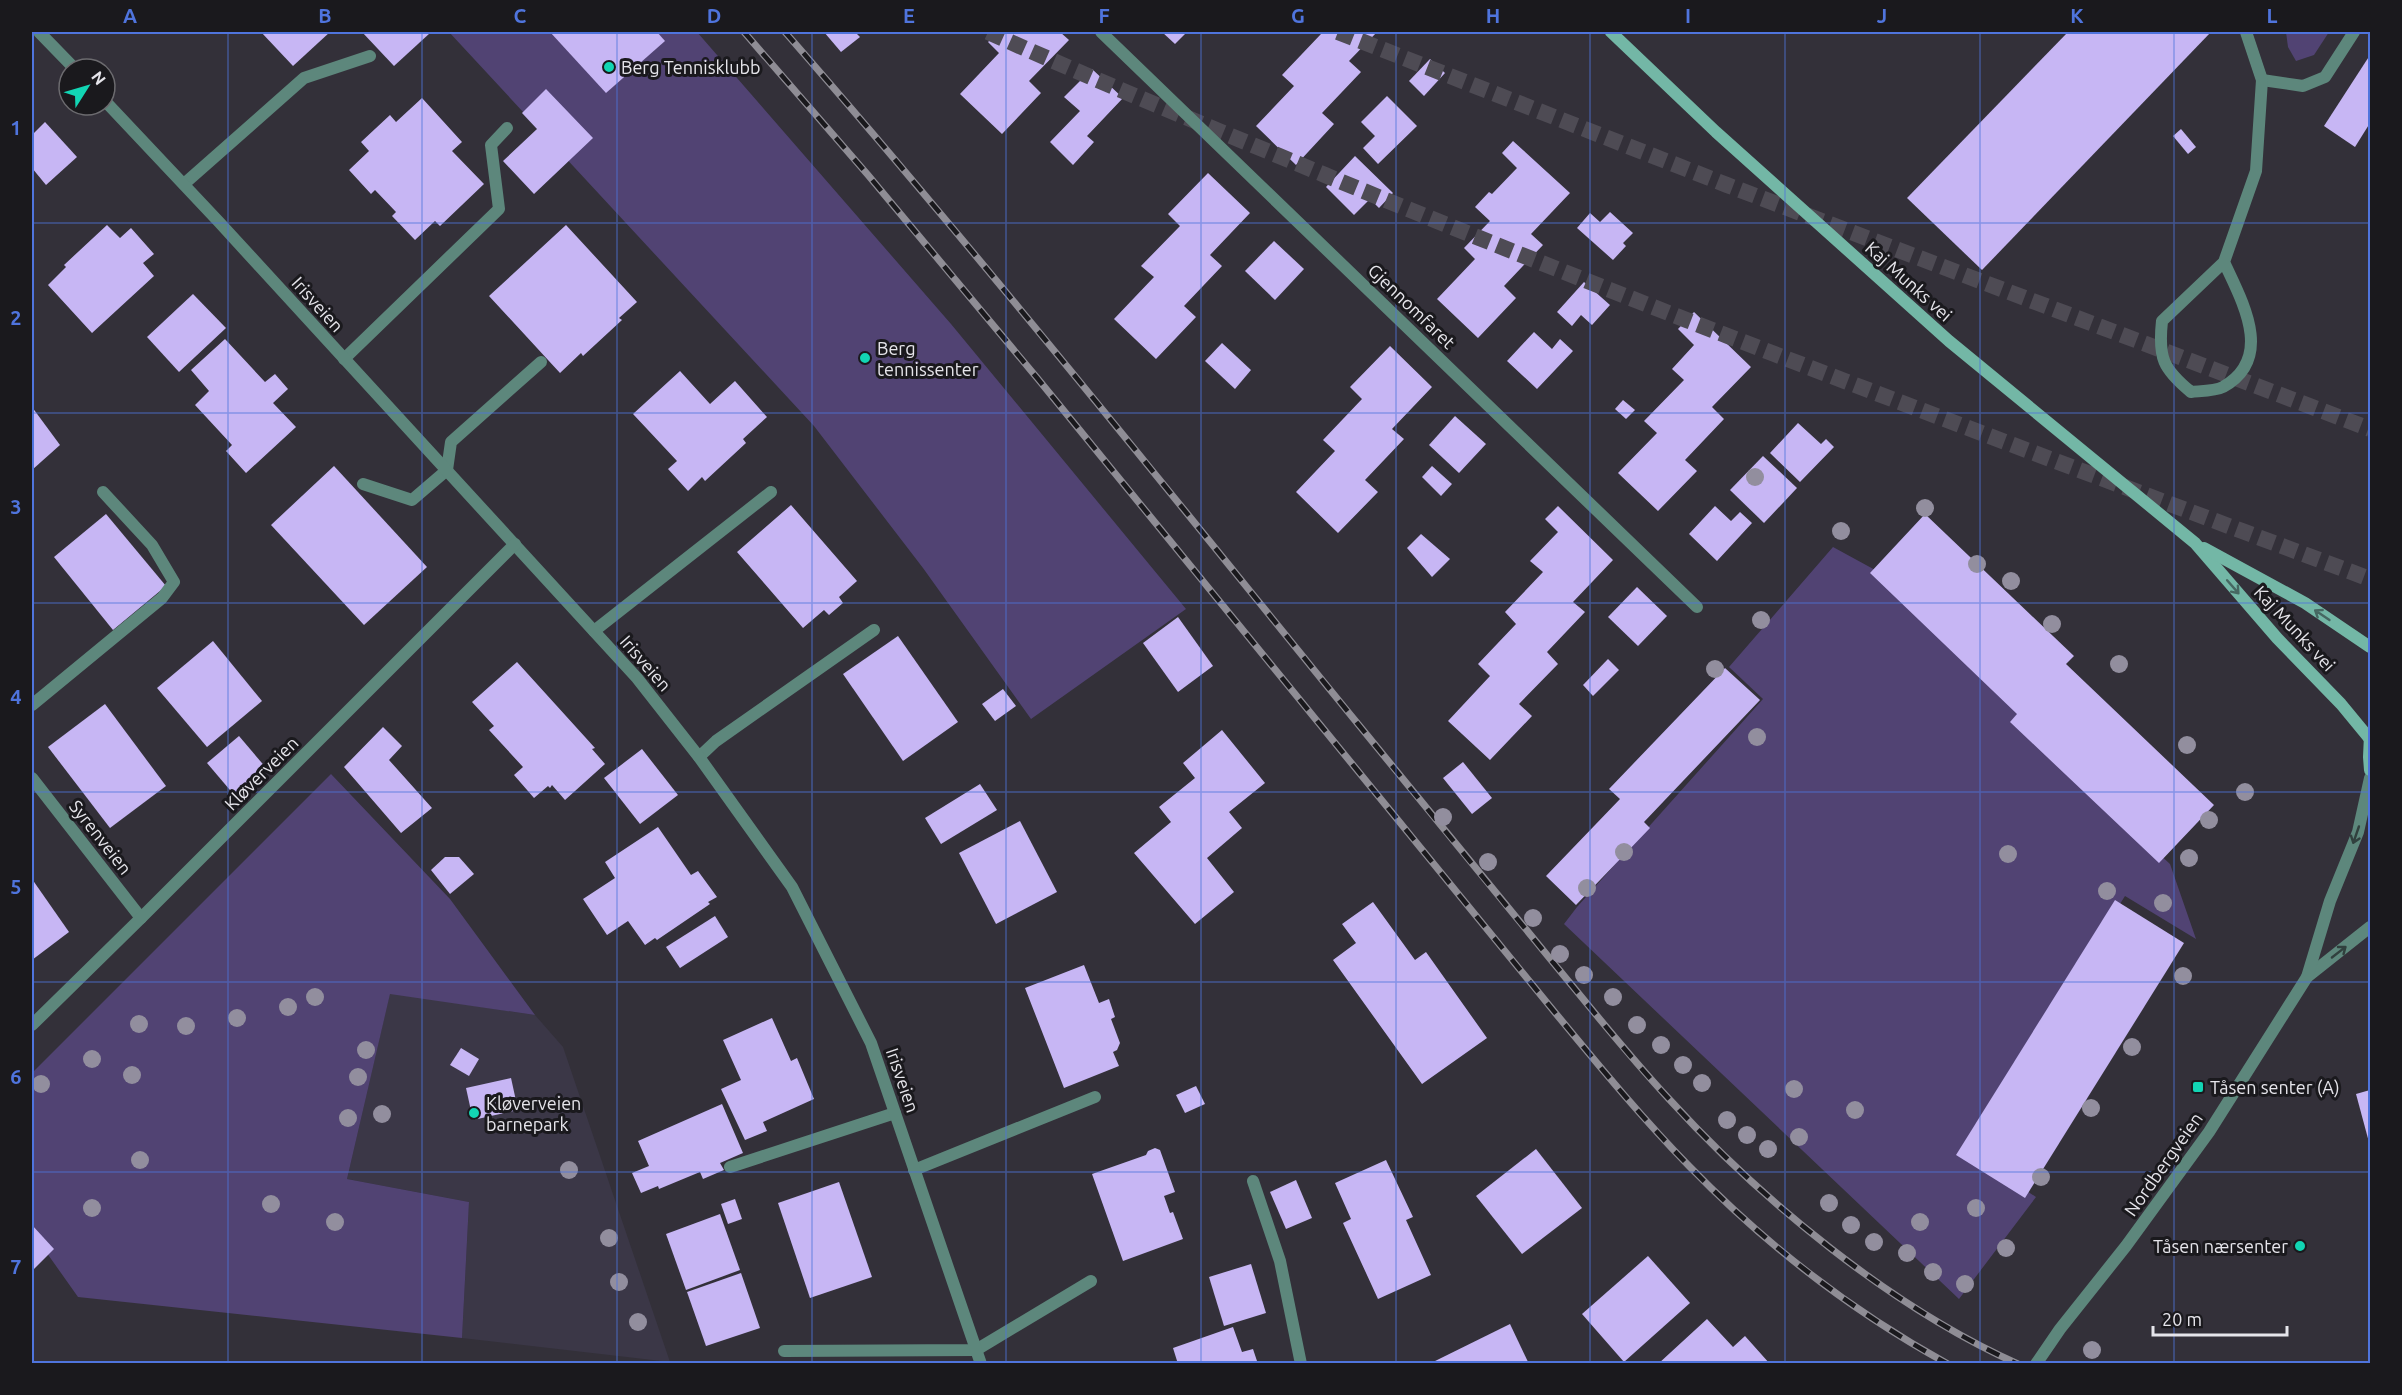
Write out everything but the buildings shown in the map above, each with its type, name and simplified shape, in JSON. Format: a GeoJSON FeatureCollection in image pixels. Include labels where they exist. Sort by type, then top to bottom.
{"type":"FeatureCollection","features":[{"type":"Feature","properties":{"kind":"main road","name":"Kaj Munks vei"},"geometry":{"type":"LineString","coordinates":[[1611,32],[1716,132],[1949,341],[2195,543],[2277,638],[2370,736]]}},
{"type":"Feature","properties":{"kind":"main road","name":"Kaj Munks vei"},"geometry":{"type":"LineString","coordinates":[[2195,543],[2305,603],[2370,647]]}},
{"type":"Feature","properties":{"kind":"main road"},"geometry":{"type":"LineString","coordinates":[[2370,736],[2370,770]]}},
{"type":"Feature","properties":{"kind":"street"},"geometry":{"type":"LineString","coordinates":[[39,32],[63,57]]}},
{"type":"Feature","properties":{"kind":"street","name":"Gjennomfaret"},"geometry":{"type":"LineString","coordinates":[[1101,32],[1697,607]]}},
{"type":"Feature","properties":{"kind":"street"},"geometry":{"type":"LineString","coordinates":[[2224,262],[2247,313],[2252,343],[2244,369],[2222,388],[2191,392],[2170,375],[2159,345],[2162,321],[2224,262],[2256,171],[2262,80],[2246,32]]}},
{"type":"Feature","properties":{"kind":"street"},"geometry":{"type":"LineString","coordinates":[[2262,80],[2303,86],[2325,77],[2354,32]]}},
{"type":"Feature","properties":{"kind":"street"},"geometry":{"type":"LineString","coordinates":[[184,184],[304,78],[370,56]]}},
{"type":"Feature","properties":{"kind":"street","name":"Irisveien"},"geometry":{"type":"LineString","coordinates":[[117,114],[637,678],[699,757],[792,887],[871,1043],[981,1364]]}},
{"type":"Feature","properties":{"kind":"street"},"geometry":{"type":"LineString","coordinates":[[344,359],[499,209],[490,145],[507,128]]}},
{"type":"Feature","properties":{"kind":"street"},"geometry":{"type":"LineString","coordinates":[[363,484],[412,500],[447,470],[451,442],[541,362]]}},
{"type":"Feature","properties":{"kind":"street"},"geometry":{"type":"LineString","coordinates":[[32,705],[162,598],[174,582],[152,545],[103,492]]}},
{"type":"Feature","properties":{"kind":"street"},"geometry":{"type":"LineString","coordinates":[[594,631],[771,492]]}},
{"type":"Feature","properties":{"kind":"street","name":"Kløverveien"},"geometry":{"type":"LineString","coordinates":[[32,1025],[515,544]]}},
{"type":"Feature","properties":{"kind":"street"},"geometry":{"type":"LineString","coordinates":[[699,757],[716,741],[874,630]]}},
{"type":"Feature","properties":{"kind":"street","name":"Syrenveien"},"geometry":{"type":"LineString","coordinates":[[32,778],[141,918]]}},
{"type":"Feature","properties":{"kind":"street","name":"Nordbergveien"},"geometry":{"type":"LineString","coordinates":[[2036,1364],[2209,1132],[2307,977],[2330,901],[2358,832],[2370,778]]}},
{"type":"Feature","properties":{"kind":"street","name":"Nordbergveien"},"geometry":{"type":"LineString","coordinates":[[2307,977],[2370,927]]}},
{"type":"Feature","properties":{"kind":"street"},"geometry":{"type":"LineString","coordinates":[[914,1170],[1095,1097]]}},
{"type":"Feature","properties":{"kind":"street"},"geometry":{"type":"LineString","coordinates":[[730,1167],[895,1113]]}},
{"type":"Feature","properties":{"kind":"street"},"geometry":{"type":"LineString","coordinates":[[1253,1181],[1280,1261],[1301,1364]]}},
{"type":"Feature","properties":{"kind":"street"},"geometry":{"type":"LineString","coordinates":[[784,1351],[976,1350],[1091,1281]]}},
{"type":"Feature","properties":{"kind":"shaded area","name":"Berg tennissenter"},"geometry":{"type":"Polygon","coordinates":[[[449,32],[697,32],[951,324],[1186,609],[1031,719],[923,568],[814,426],[449,32]]]}},
{"type":"Feature","properties":{"kind":"shaded area"},"geometry":{"type":"Polygon","coordinates":[[[2286,32],[2329,32],[2314,55],[2296,61],[2288,47],[2286,32]]]}},
{"type":"Feature","properties":{"kind":"shaded area"},"geometry":{"type":"Polygon","coordinates":[[[1833,547],[1877,571],[2026,713],[2017,722],[2170,864],[2196,939],[2125,896],[1965,1150],[2036,1197],[1959,1299],[1564,924],[1763,699],[1729,667],[1833,547]]]}},
{"type":"Feature","properties":{"kind":"shaded area"},"geometry":{"type":"Polygon","coordinates":[[[331,774],[450,899],[535,1015],[390,994],[347,1179],[469,1202],[462,1338],[78,1297],[32,1232],[32,1073],[331,774]]]}},
{"type":"Feature","properties":{"kind":"shaded area","name":"Kløverveien barnepark"},"geometry":{"type":"Polygon","coordinates":[[[390,993],[535,1015],[563,1047],[670,1362],[462,1338],[469,1202],[347,1179],[390,993]]]}},
{"type":"Feature","properties":{"kind":"tunnel"},"geometry":{"type":"LineString","coordinates":[[988,32],[1198,122],[1585,280],[1846,382],[2370,579]]}},
{"type":"Feature","properties":{"kind":"tunnel"},"geometry":{"type":"LineString","coordinates":[[1338,32],[1727,185],[2370,429]]}},
{"type":"Feature","properties":{"kind":"railway"},"geometry":{"type":"LineString","coordinates":[[744,32],[868,175],[1038,379],[1557,1015],[1655,1129],[1689,1166],[1779,1249],[1844,1299],[1948,1364]]}},
{"type":"Feature","properties":{"kind":"railway"},"geometry":{"type":"LineString","coordinates":[[785,32],[931,202],[1625,1050],[1669,1099],[1745,1175],[1831,1248],[1876,1282],[1923,1313],[2018,1364]]}},
{"type":"Feature","properties":{"kind":"place","name":"Berg Tennisklubb"},"geometry":{"type":"Point","coordinates":[609,67]}},
{"type":"Feature","properties":{"kind":"place","name":"Berg tennissenter"},"geometry":{"type":"Point","coordinates":[865,358]}},
{"type":"Feature","properties":{"kind":"place","name":"Tåsen senter (A)"},"geometry":{"type":"Point","coordinates":[2198,1087]}},
{"type":"Feature","properties":{"kind":"place","name":"Kløverveien barnepark"},"geometry":{"type":"Point","coordinates":[474,1113]}},
{"type":"Feature","properties":{"kind":"place","name":"Tåsen nærsenter"},"geometry":{"type":"Point","coordinates":[2300,1246]}}]}
